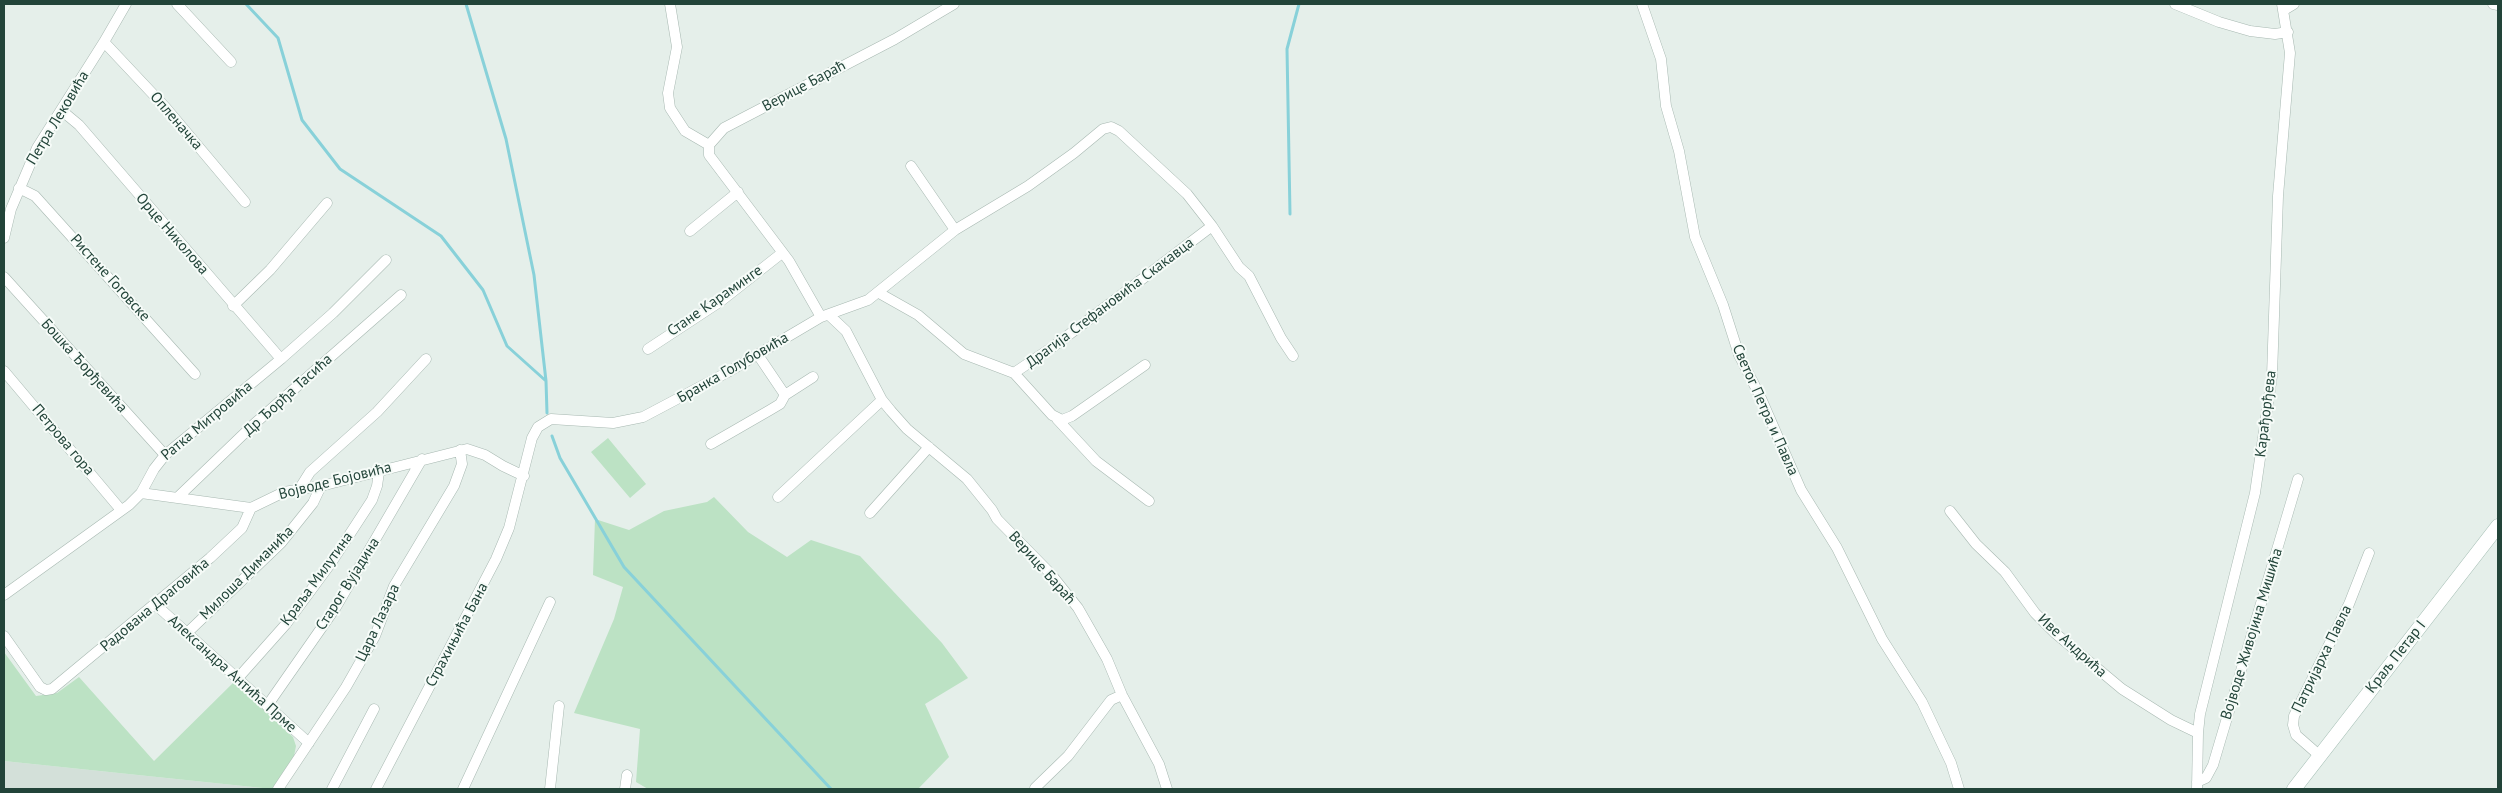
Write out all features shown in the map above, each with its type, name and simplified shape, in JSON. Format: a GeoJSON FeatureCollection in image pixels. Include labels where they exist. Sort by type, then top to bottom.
{"type":"FeatureCollection","features":[{"type":"Feature","properties":{"kind":"main road","name":"Краљ Петар I"},"geometry":{"type":"LineString","coordinates":[[2294,789],[2498,526]]}},
{"type":"Feature","properties":{"kind":"street","name":"Петра Лековића"},"geometry":{"type":"LineString","coordinates":[[4,238],[19,188],[37,148],[126,4]]}},
{"type":"Feature","properties":{"kind":"street"},"geometry":{"type":"LineString","coordinates":[[177,4],[231,62]]}},
{"type":"Feature","properties":{"kind":"street"},"geometry":{"type":"LineString","coordinates":[[670,4],[676,46],[668,92],[670,108],[685,131],[708,146]]}},
{"type":"Feature","properties":{"kind":"street","name":"Верице Бараћ"},"geometry":{"type":"LineString","coordinates":[[954,4],[894,39],[724,128],[708,146],[709,155],[798,275],[825,316],[846,331],[882,400],[907,428],[966,479],[992,510],[997,519],[1059,584],[1094,635],[1122,695],[1159,764],[1167,789]]}},
{"type":"Feature","properties":{"kind":"street","name":"Светог Петра и Павла"},"geometry":{"type":"LineString","coordinates":[[1642,4],[1661,59],[1666,106],[1678,151],[1695,237],[1723,305],[1737,350],[1801,490],[1836,548],[1882,639],[1922,702],[1951,763],[1959,789]]}},
{"type":"Feature","properties":{"kind":"street"},"geometry":{"type":"LineString","coordinates":[[2175,4],[2219,22],[2250,31],[2275,34],[2288,32]]}},
{"type":"Feature","properties":{"kind":"street"},"geometry":{"type":"LineString","coordinates":[[2283,7],[2294,4]]}},
{"type":"Feature","properties":{"kind":"street","name":"Карађорђева"},"geometry":{"type":"LineString","coordinates":[[2197,785],[2198,732],[2203,696],[2261,464],[2272,376],[2278,196],[2290,53],[2283,7]]}},
{"type":"Feature","properties":{"kind":"street","name":"Опленачка"},"geometry":{"type":"LineString","coordinates":[[104,42],[166,108],[245,202]]}},
{"type":"Feature","properties":{"kind":"street","name":"Орце Николова"},"geometry":{"type":"LineString","coordinates":[[61,110],[79,125],[233,306],[281,359]]}},
{"type":"Feature","properties":{"kind":"street","name":"Бранка Голубовића"},"geometry":{"type":"LineString","coordinates":[[524,476],[534,432],[543,422],[560,418],[613,423],[643,417],[758,355],[825,316],[856,305],[879,293],[915,260],[955,230],[1028,186],[1074,154],[1100,131],[1108,127],[1119,131],[1187,194],[1212,226]]}},
{"type":"Feature","properties":{"kind":"street"},"geometry":{"type":"LineString","coordinates":[[911,166],[955,230]]}},
{"type":"Feature","properties":{"kind":"street","name":"Ристене Гоговске"},"geometry":{"type":"LineString","coordinates":[[19,188],[35,196],[195,374]]}},
{"type":"Feature","properties":{"kind":"street"},"geometry":{"type":"LineString","coordinates":[[690,231],[738,192]]}},
{"type":"Feature","properties":{"kind":"street"},"geometry":{"type":"LineString","coordinates":[[233,306],[270,270],[327,202]]}},
{"type":"Feature","properties":{"kind":"street"},"geometry":{"type":"LineString","coordinates":[[1212,226],[1239,266],[1254,284],[1281,338],[1293,356]]}},
{"type":"Feature","properties":{"kind":"street","name":"Драгија Стефановића Скакавца"},"geometry":{"type":"LineString","coordinates":[[879,293],[918,316],[964,354],[1014,373],[1054,346],[1212,226]]}},
{"type":"Feature","properties":{"kind":"street","name":"Стане Караминге"},"geometry":{"type":"LineString","coordinates":[[648,349],[720,301],[782,253]]}},
{"type":"Feature","properties":{"kind":"street","name":"Ратка Митровића"},"geometry":{"type":"LineString","coordinates":[[4,595],[122,510],[142,493],[154,469],[165,455],[281,359],[333,313],[386,260]]}},
{"type":"Feature","properties":{"kind":"street","name":"Бошка Ђорђевића"},"geometry":{"type":"LineString","coordinates":[[4,276],[165,455]]}},
{"type":"Feature","properties":{"kind":"street","name":"Др Ђорђа Тасића"},"geometry":{"type":"LineString","coordinates":[[177,498],[254,425],[401,295]]}},
{"type":"Feature","properties":{"kind":"street"},"geometry":{"type":"LineString","coordinates":[[758,355],[786,395]]}},
{"type":"Feature","properties":{"kind":"street"},"geometry":{"type":"LineString","coordinates":[[300,488],[310,472],[383,407],[426,359]]}},
{"type":"Feature","properties":{"kind":"street"},"geometry":{"type":"LineString","coordinates":[[1057,419],[1072,416],[1144,365]]}},
{"type":"Feature","properties":{"kind":"street","name":"Петрова гора"},"geometry":{"type":"LineString","coordinates":[[4,371],[122,510]]}},
{"type":"Feature","properties":{"kind":"street"},"geometry":{"type":"LineString","coordinates":[[1014,373],[1035,399],[1057,419],[1096,461],[1149,501]]}},
{"type":"Feature","properties":{"kind":"street"},"geometry":{"type":"LineString","coordinates":[[711,444],[780,404],[786,395],[813,377]]}},
{"type":"Feature","properties":{"kind":"street"},"geometry":{"type":"LineString","coordinates":[[778,497],[882,400]]}},
{"type":"Feature","properties":{"kind":"street"},"geometry":{"type":"LineString","coordinates":[[870,513],[929,447]]}},
{"type":"Feature","properties":{"kind":"street","name":"Војводе Бојовића"},"geometry":{"type":"LineString","coordinates":[[251,508],[284,492],[321,486],[460,450],[474,450],[524,476]]}},
{"type":"Feature","properties":{"kind":"street","name":"Цара Лазара"},"geometry":{"type":"LineString","coordinates":[[278,789],[309,743],[375,636],[394,586],[454,486],[462,464],[460,450]]}},
{"type":"Feature","properties":{"kind":"street","name":"Старог Вујадина"},"geometry":{"type":"LineString","coordinates":[[267,706],[336,607],[422,459]]}},
{"type":"Feature","properties":{"kind":"street","name":"Краља Милутина"},"geometry":{"type":"LineString","coordinates":[[238,678],[286,624],[332,563],[376,492],[379,472]]}},
{"type":"Feature","properties":{"kind":"street","name":"Страхињића Бана"},"geometry":{"type":"LineString","coordinates":[[376,789],[485,584],[510,528],[524,476]]}},
{"type":"Feature","properties":{"kind":"street","name":"Војводе Живојина Мишића"},"geometry":{"type":"LineString","coordinates":[[2197,785],[2206,778],[2213,765],[2298,479]]}},
{"type":"Feature","properties":{"kind":"street","name":"Милоша Диманића"},"geometry":{"type":"LineString","coordinates":[[187,633],[281,543],[313,502],[321,486]]}},
{"type":"Feature","properties":{"kind":"street"},"geometry":{"type":"LineString","coordinates":[[142,493],[251,508]]}},
{"type":"Feature","properties":{"kind":"street","name":"Радована Драговића"},"geometry":{"type":"LineString","coordinates":[[4,636],[40,687],[46,690],[52,689],[156,605],[242,528],[251,508]]}},
{"type":"Feature","properties":{"kind":"street","name":"Иве Андрића"},"geometry":{"type":"LineString","coordinates":[[1950,511],[1976,544],[2005,572],[2035,613],[2055,633],[2122,690],[2171,720],[2198,732]]}},
{"type":"Feature","properties":{"kind":"street","name":"Патријарха Павла"},"geometry":{"type":"LineString","coordinates":[[2320,756],[2296,735],[2293,725],[2294,716],[2349,604],[2369,553]]}},
{"type":"Feature","properties":{"kind":"street"},"geometry":{"type":"LineString","coordinates":[[463,789],[550,602]]}},
{"type":"Feature","properties":{"kind":"street","name":"Александра Антића Прме"},"geometry":{"type":"LineString","coordinates":[[156,605],[309,743]]}},
{"type":"Feature","properties":{"kind":"street"},"geometry":{"type":"LineString","coordinates":[[1035,788],[1068,756],[1110,700],[1122,695]]}},
{"type":"Feature","properties":{"kind":"street"},"geometry":{"type":"LineString","coordinates":[[550,789],[559,706]]}},
{"type":"Feature","properties":{"kind":"street"},"geometry":{"type":"LineString","coordinates":[[332,789],[374,709]]}},
{"type":"Feature","properties":{"kind":"street"},"geometry":{"type":"LineString","coordinates":[[626,789],[627,775]]}},
{"type":"Feature","properties":{"kind":"shaded area"},"geometry":{"type":"Polygon","coordinates":[[[4,761],[272,789],[4,789],[4,761]]]}},
{"type":"Feature","properties":{"kind":"green space"},"geometry":{"type":"Polygon","coordinates":[[[608,438],[646,484],[630,498],[591,452],[608,438]]]}},
{"type":"Feature","properties":{"kind":"green space"},"geometry":{"type":"Polygon","coordinates":[[[714,497],[748,532],[787,557],[811,540],[860,556],[942,643],[968,678],[925,704],[949,757],[918,789],[648,789],[636,782],[640,729],[574,713],[614,619],[623,587],[593,575],[595,519],[629,530],[664,511],[707,502],[714,497]]]}},
{"type":"Feature","properties":{"kind":"green space"},"geometry":{"type":"Polygon","coordinates":[[[4,652],[36,696],[57,693],[79,677],[154,761],[234,682],[293,737],[296,746],[294,756],[272,789],[4,761],[4,652]]]}},
{"type":"Feature","properties":{"kind":"waterway"},"geometry":{"type":"LineString","coordinates":[[246,4],[278,38],[302,120],[340,169],[441,236],[483,290],[507,346],[546,381]]}},
{"type":"Feature","properties":{"kind":"waterway"},"geometry":{"type":"LineString","coordinates":[[466,4],[506,139],[534,275],[546,381],[547,413]]}},
{"type":"Feature","properties":{"kind":"waterway"},"geometry":{"type":"LineString","coordinates":[[1290,214],[1287,49],[1299,4]]}},
{"type":"Feature","properties":{"kind":"waterway"},"geometry":{"type":"LineString","coordinates":[[552,436],[560,458],[624,567],[831,789]]}}]}
